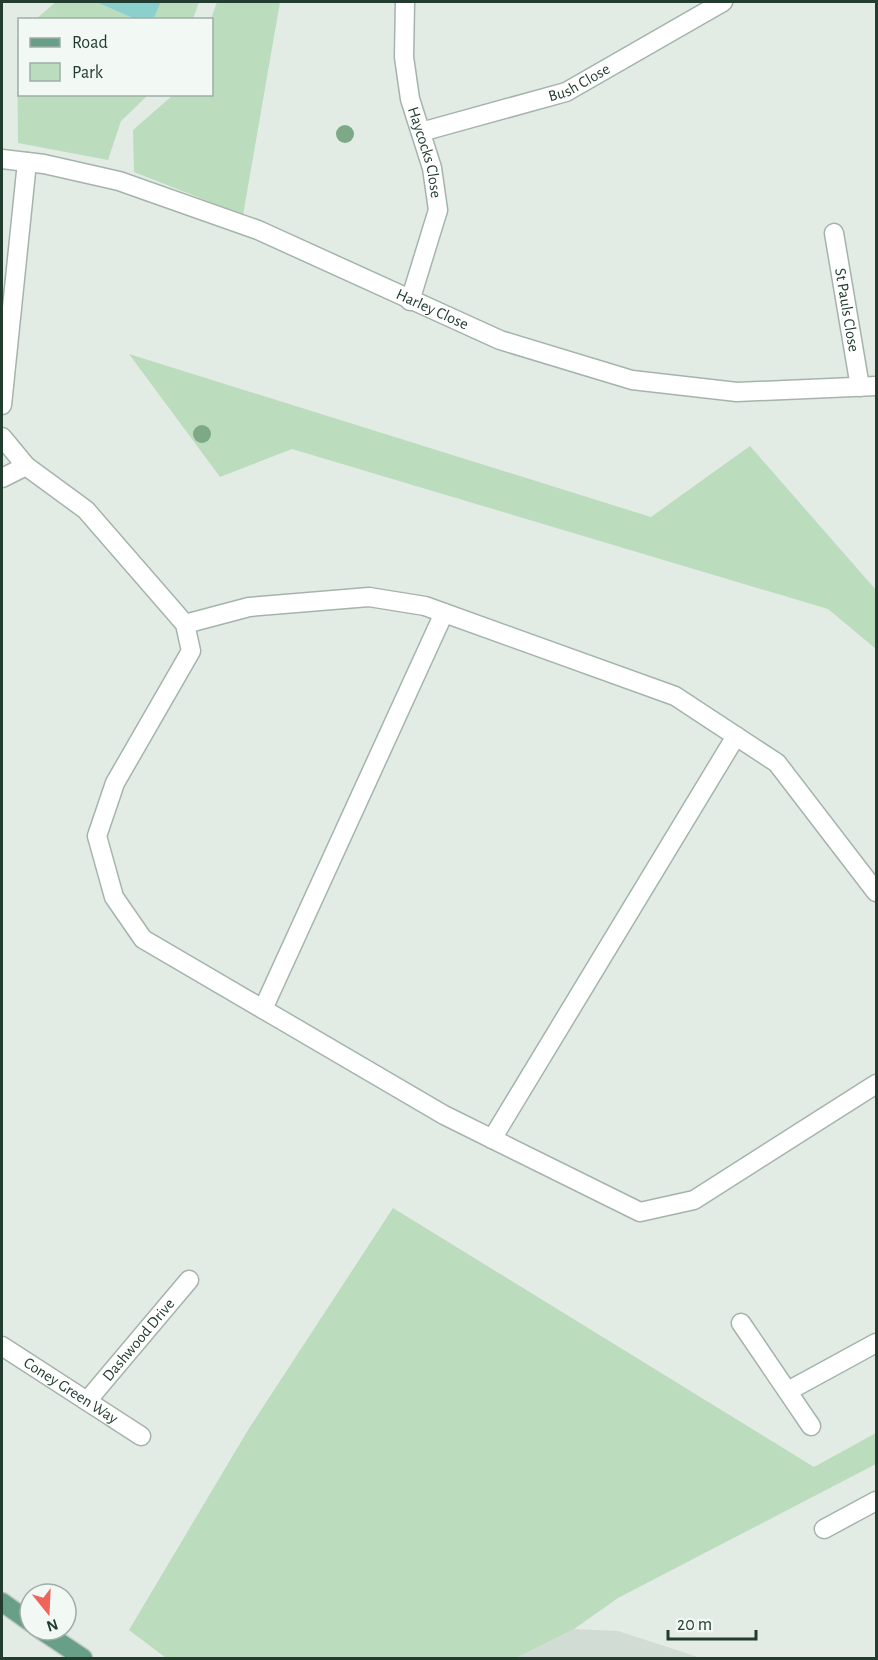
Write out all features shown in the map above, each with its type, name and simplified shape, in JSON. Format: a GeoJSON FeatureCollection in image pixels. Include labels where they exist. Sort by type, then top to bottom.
{"type":"FeatureCollection","features":[{"type":"Feature","properties":{"kind":"main road"},"geometry":{"type":"LineString","coordinates":[[2,1602],[18,1613]]}},
{"type":"Feature","properties":{"kind":"main road"},"geometry":{"type":"LineString","coordinates":[[58,1642],[83,1659]]}},
{"type":"Feature","properties":{"kind":"street","name":"Haycocks Close"},"geometry":{"type":"LineString","coordinates":[[405,2],[404,57],[410,99],[432,168],[438,210],[411,301]]}},
{"type":"Feature","properties":{"kind":"street","name":"Bush Close"},"geometry":{"type":"LineString","coordinates":[[422,132],[566,92],[723,2]]}},
{"type":"Feature","properties":{"kind":"street","name":"Harley Close"},"geometry":{"type":"LineString","coordinates":[[2,159],[119,181],[258,230],[500,340],[632,380],[737,392],[868,387]]}},
{"type":"Feature","properties":{"kind":"street"},"geometry":{"type":"LineString","coordinates":[[2,405],[27,162]]}},
{"type":"Feature","properties":{"kind":"street","name":"St Pauls Close"},"geometry":{"type":"LineString","coordinates":[[834,233],[868,387]]}},
{"type":"Feature","properties":{"kind":"street"},"geometry":{"type":"LineString","coordinates":[[2,437],[26,466],[86,510],[185,624],[191,651],[115,783],[97,836],[114,897],[143,939],[444,1115],[640,1212],[694,1200],[876,1087]]}},
{"type":"Feature","properties":{"kind":"street"},"geometry":{"type":"LineString","coordinates":[[2,478],[26,466]]}},
{"type":"Feature","properties":{"kind":"street"},"geometry":{"type":"LineString","coordinates":[[185,624],[249,607],[369,597],[425,606],[675,696],[777,763],[876,892]]}},
{"type":"Feature","properties":{"kind":"street"},"geometry":{"type":"LineString","coordinates":[[263,1009],[444,613]]}},
{"type":"Feature","properties":{"kind":"street"},"geometry":{"type":"LineString","coordinates":[[492,1139],[736,736]]}},
{"type":"Feature","properties":{"kind":"street","name":"Dashwood Drive"},"geometry":{"type":"LineString","coordinates":[[87,1401],[189,1280]]}},
{"type":"Feature","properties":{"kind":"street"},"geometry":{"type":"LineString","coordinates":[[741,1323],[811,1426]]}},
{"type":"Feature","properties":{"kind":"street"},"geometry":{"type":"LineString","coordinates":[[788,1391],[876,1343]]}},
{"type":"Feature","properties":{"kind":"street","name":"Coney Green Way"},"geometry":{"type":"LineString","coordinates":[[2,1346],[141,1436]]}},
{"type":"Feature","properties":{"kind":"street"},"geometry":{"type":"LineString","coordinates":[[824,1529],[876,1502]]}},
{"type":"Feature","properties":{"kind":"shaded area"},"geometry":{"type":"Polygon","coordinates":[[[574,1629],[618,1631],[701,1658],[516,1658],[574,1629]]]}},
{"type":"Feature","properties":{"kind":"green space"},"geometry":{"type":"Polygon","coordinates":[[[56,2],[96,2],[133,18],[37,18],[56,2]]]}},
{"type":"Feature","properties":{"kind":"green space"},"geometry":{"type":"Polygon","coordinates":[[[161,2],[199,2],[193,18],[154,18],[161,2]]]}},
{"type":"Feature","properties":{"kind":"green space"},"geometry":{"type":"Polygon","coordinates":[[[217,2],[280,2],[243,215],[134,172],[133,130],[172,96],[213,96],[211,18],[217,2]]]}},
{"type":"Feature","properties":{"kind":"green space"},"geometry":{"type":"Polygon","coordinates":[[[17,38],[18,96],[147,96],[121,121],[108,160],[18,143],[17,38]]]}},
{"type":"Feature","properties":{"kind":"green space"},"geometry":{"type":"Polygon","coordinates":[[[129,354],[651,517],[750,446],[876,590],[876,649],[828,609],[292,449],[220,477],[129,354]]]}},
{"type":"Feature","properties":{"kind":"green space"},"geometry":{"type":"Polygon","coordinates":[[[393,1208],[814,1467],[876,1433],[876,1464],[618,1598],[574,1629],[516,1658],[166,1658],[129,1630],[248,1430],[393,1208]]]}},
{"type":"Feature","properties":{"kind":"water"},"geometry":{"type":"Polygon","coordinates":[[[96,2],[161,2],[154,18],[133,18],[96,2]]]}}]}
